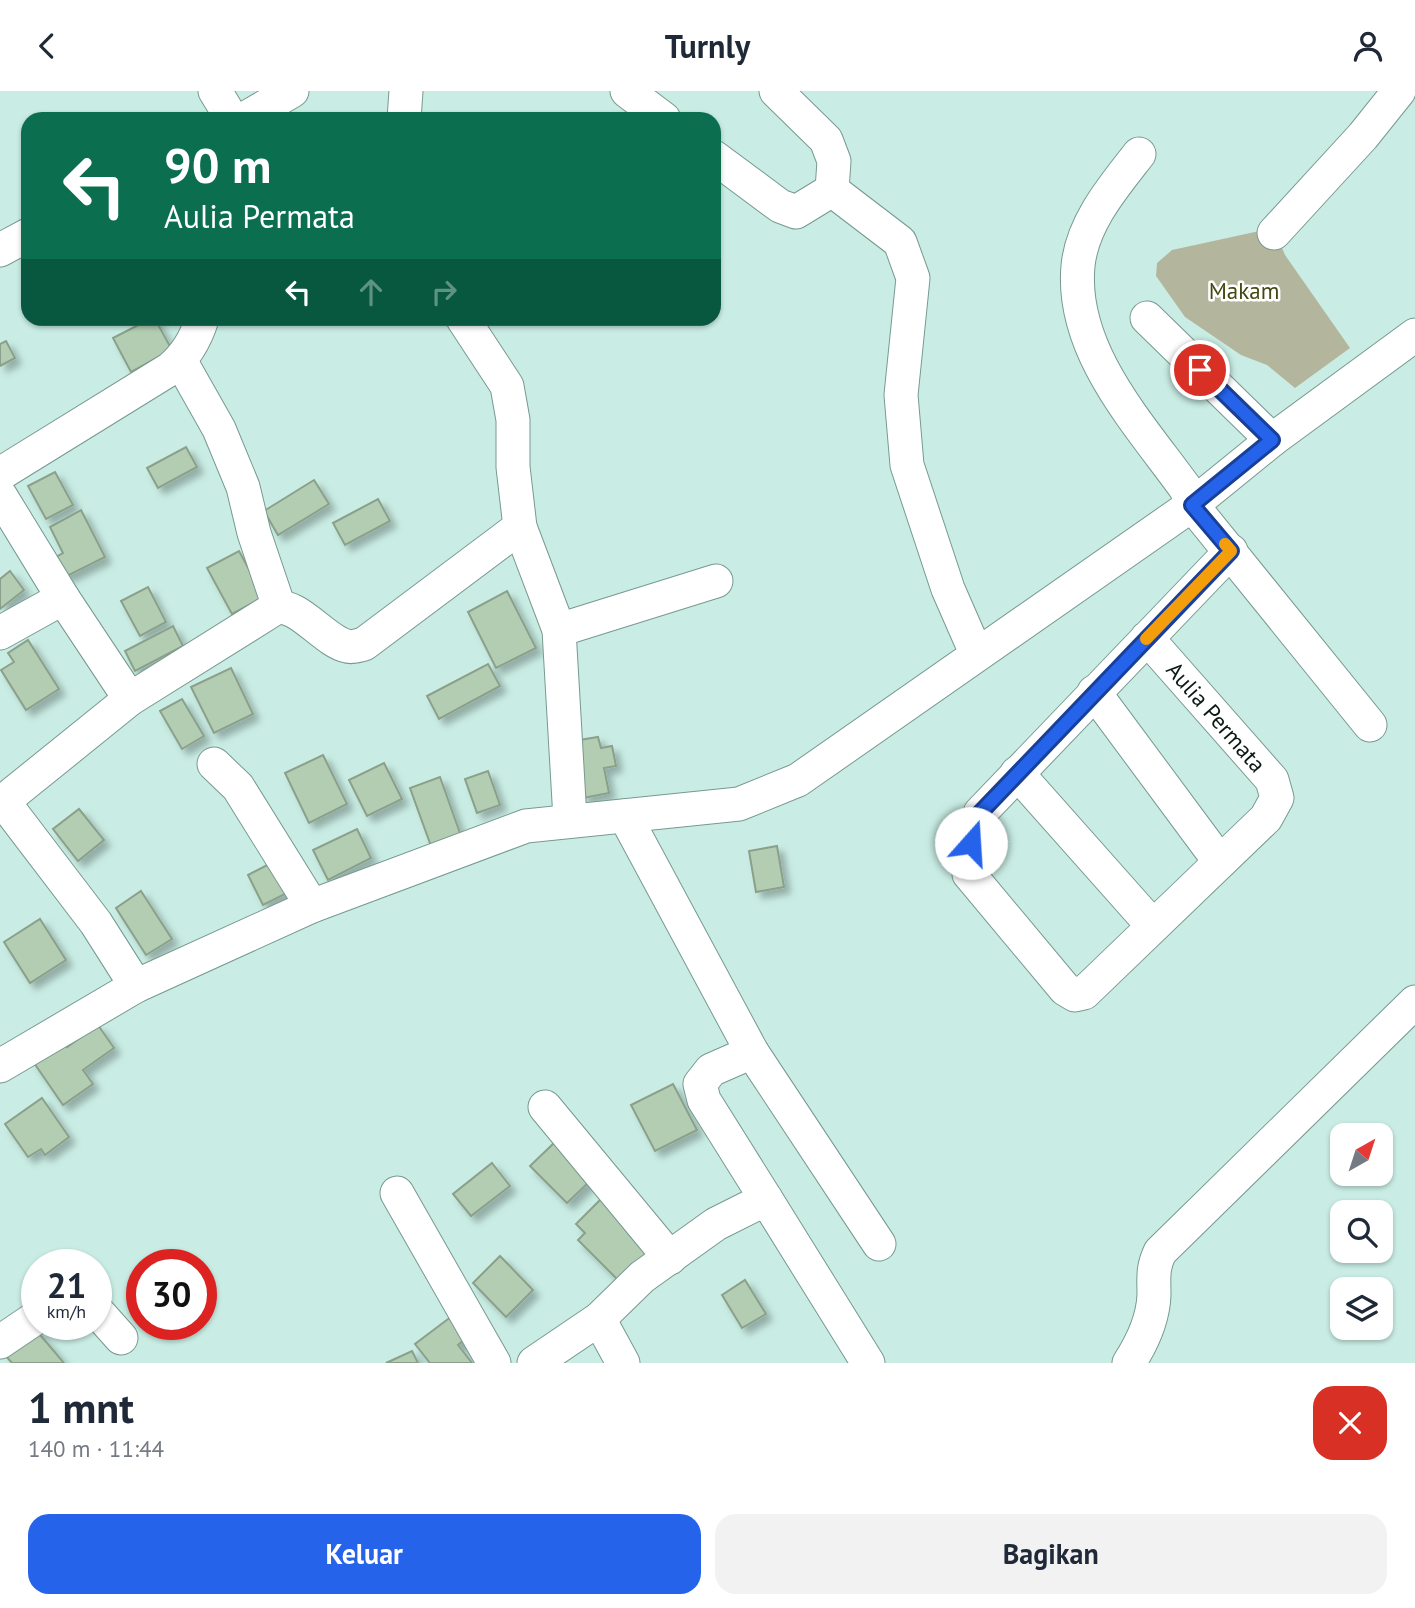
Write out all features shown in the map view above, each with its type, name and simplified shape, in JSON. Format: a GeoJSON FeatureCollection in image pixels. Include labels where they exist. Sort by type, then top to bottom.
{"type":"FeatureCollection","features":[{"type":"Feature","properties":{"kind":"street"},"geometry":{"type":"LineString","coordinates":[[215,91],[228,112]]}},
{"type":"Feature","properties":{"kind":"street"},"geometry":{"type":"LineString","coordinates":[[256,112],[292,91]]}},
{"type":"Feature","properties":{"kind":"street"},"geometry":{"type":"LineString","coordinates":[[404,112],[406,91]]}},
{"type":"Feature","properties":{"kind":"street"},"geometry":{"type":"LineString","coordinates":[[627,91],[655,112]]}},
{"type":"Feature","properties":{"kind":"street"},"geometry":{"type":"LineString","coordinates":[[776,91],[826,140],[834,161],[832,190]]}},
{"type":"Feature","properties":{"kind":"street"},"geometry":{"type":"LineString","coordinates":[[1274,233],[1363,136],[1399,91]]}},
{"type":"Feature","properties":{"kind":"street"},"geometry":{"type":"LineString","coordinates":[[1139,154],[1112,189],[1092,222],[1078,265],[1081,318],[1102,366],[1186,489],[1192,505],[1370,725]]}},
{"type":"Feature","properties":{"kind":"street"},"geometry":{"type":"LineString","coordinates":[[721,162],[780,206],[796,212],[832,190]]}},
{"type":"Feature","properties":{"kind":"street"},"geometry":{"type":"LineString","coordinates":[[832,190],[900,242],[913,278],[901,395],[907,465],[948,589],[976,653]]}},
{"type":"Feature","properties":{"kind":"street"},"geometry":{"type":"LineString","coordinates":[[0,250],[21,239]]}},
{"type":"Feature","properties":{"kind":"street"},"geometry":{"type":"LineString","coordinates":[[1147,318],[1272,440]]}},
{"type":"Feature","properties":{"kind":"street"},"geometry":{"type":"LineString","coordinates":[[0,474],[180,361],[200,326]]}},
{"type":"Feature","properties":{"kind":"street"},"geometry":{"type":"LineString","coordinates":[[468,326],[507,386],[513,420],[513,467],[520,527],[559,630],[570,819]]}},
{"type":"Feature","properties":{"kind":"street"},"geometry":{"type":"LineString","coordinates":[[0,1066],[136,986],[312,906],[526,825],[739,804],[798,780],[976,653],[1192,505],[1272,440],[1415,335]]}},
{"type":"Feature","properties":{"kind":"street"},"geometry":{"type":"LineString","coordinates":[[180,361],[219,429],[243,487],[254,533],[279,607]]}},
{"type":"Feature","properties":{"kind":"street"},"geometry":{"type":"LineString","coordinates":[[0,495],[63,598],[130,699]]}},
{"type":"Feature","properties":{"kind":"street"},"geometry":{"type":"LineString","coordinates":[[136,986],[96,923],[2,802],[130,699],[279,607],[289,609],[328,637],[349,647],[364,644],[520,527]]}},
{"type":"Feature","properties":{"kind":"street","name":"Aulia Permata"},"geometry":{"type":"LineString","coordinates":[[1147,638],[1272,780],[1277,799],[1266,818],[1084,993],[1075,995],[1065,989],[970,874],[971,843],[980,813],[1094,692],[1231,551]]}},
{"type":"Feature","properties":{"kind":"street"},"geometry":{"type":"LineString","coordinates":[[559,630],[716,582]]}},
{"type":"Feature","properties":{"kind":"street"},"geometry":{"type":"LineString","coordinates":[[0,633],[63,598]]}},
{"type":"Feature","properties":{"kind":"street"},"geometry":{"type":"LineString","coordinates":[[1094,692],[1220,862]]}},
{"type":"Feature","properties":{"kind":"street"},"geometry":{"type":"LineString","coordinates":[[214,764],[238,787],[312,906]]}},
{"type":"Feature","properties":{"kind":"street"},"geometry":{"type":"LineString","coordinates":[[1017,773],[1152,925]]}},
{"type":"Feature","properties":{"kind":"street"},"geometry":{"type":"LineString","coordinates":[[625,816],[752,1052],[879,1244]]}},
{"type":"Feature","properties":{"kind":"street"},"geometry":{"type":"LineString","coordinates":[[1129,1363],[1143,1341],[1154,1297],[1152,1270],[1160,1252],[1415,1002]]}},
{"type":"Feature","properties":{"kind":"street"},"geometry":{"type":"LineString","coordinates":[[752,1052],[711,1070],[700,1084],[704,1100],[868,1363]]}},
{"type":"Feature","properties":{"kind":"street"},"geometry":{"type":"LineString","coordinates":[[545,1107],[670,1258]]}},
{"type":"Feature","properties":{"kind":"street"},"geometry":{"type":"LineString","coordinates":[[397,1193],[495,1363]]}},
{"type":"Feature","properties":{"kind":"street"},"geometry":{"type":"LineString","coordinates":[[534,1363],[599,1319],[642,1277],[716,1224],[766,1199]]}},
{"type":"Feature","properties":{"kind":"street"},"geometry":{"type":"LineString","coordinates":[[599,1319],[623,1363]]}},
{"type":"Feature","properties":{"kind":"street"},"geometry":{"type":"LineString","coordinates":[[0,1342],[21,1328]]}},
{"type":"Feature","properties":{"kind":"street"},"geometry":{"type":"LineString","coordinates":[[112,1328],[121,1338]]}},
{"type":"Feature","properties":{"kind":"green space","name":"Makam"},"geometry":{"type":"Polygon","coordinates":[[[1264,230],[1278,238],[1285,255],[1350,348],[1295,388],[1267,365],[1241,355],[1185,317],[1156,276],[1157,263],[1172,250],[1264,230]]]}},
{"type":"Feature","properties":{"kind":"building"},"geometry":{"type":"Polygon","coordinates":[[[136,326],[159,326],[172,350],[131,372],[113,338],[136,326]]]}},
{"type":"Feature","properties":{"kind":"building"},"geometry":{"type":"Polygon","coordinates":[[[6,341],[15,358],[0,366],[0,344],[6,341]]]}},
{"type":"Feature","properties":{"kind":"building"},"geometry":{"type":"Polygon","coordinates":[[[186,447],[197,467],[158,488],[147,468],[186,447]]]}},
{"type":"Feature","properties":{"kind":"building"},"geometry":{"type":"Polygon","coordinates":[[[55,472],[73,505],[46,519],[28,486],[55,472]]]}},
{"type":"Feature","properties":{"kind":"building"},"geometry":{"type":"Polygon","coordinates":[[[314,480],[329,504],[278,535],[264,511],[314,480]]]}},
{"type":"Feature","properties":{"kind":"building"},"geometry":{"type":"Polygon","coordinates":[[[378,499],[390,521],[345,545],[333,523],[378,499]]]}},
{"type":"Feature","properties":{"kind":"building"},"geometry":{"type":"Polygon","coordinates":[[[81,510],[105,557],[65,577],[54,558],[63,553],[50,527],[81,510]]]}},
{"type":"Feature","properties":{"kind":"building"},"geometry":{"type":"Polygon","coordinates":[[[239,551],[264,597],[232,614],[207,568],[239,551]]]}},
{"type":"Feature","properties":{"kind":"building"},"geometry":{"type":"Polygon","coordinates":[[[10,571],[24,590],[0,609],[0,579],[10,571]]]}},
{"type":"Feature","properties":{"kind":"building"},"geometry":{"type":"Polygon","coordinates":[[[148,587],[166,622],[140,636],[121,601],[148,587]]]}},
{"type":"Feature","properties":{"kind":"building"},"geometry":{"type":"Polygon","coordinates":[[[507,591],[536,648],[496,668],[468,612],[507,591]]]}},
{"type":"Feature","properties":{"kind":"building"},"geometry":{"type":"Polygon","coordinates":[[[173,626],[183,646],[135,671],[125,651],[173,626]]]}},
{"type":"Feature","properties":{"kind":"building"},"geometry":{"type":"Polygon","coordinates":[[[28,640],[59,689],[26,710],[1,670],[14,662],[8,653],[28,640]]]}},
{"type":"Feature","properties":{"kind":"building"},"geometry":{"type":"Polygon","coordinates":[[[488,664],[500,686],[439,719],[427,696],[488,664]]]}},
{"type":"Feature","properties":{"kind":"building"},"geometry":{"type":"Polygon","coordinates":[[[231,668],[253,714],[214,733],[191,687],[231,668]]]}},
{"type":"Feature","properties":{"kind":"building"},"geometry":{"type":"Polygon","coordinates":[[[182,699],[204,736],[182,749],[160,711],[182,699]]]}},
{"type":"Feature","properties":{"kind":"building"},"geometry":{"type":"Polygon","coordinates":[[[598,737],[601,748],[612,746],[616,766],[604,768],[609,793],[583,798],[573,741],[598,737]]]}},
{"type":"Feature","properties":{"kind":"building"},"geometry":{"type":"Polygon","coordinates":[[[323,755],[347,804],[309,823],[285,773],[323,755]]]}},
{"type":"Feature","properties":{"kind":"building"},"geometry":{"type":"Polygon","coordinates":[[[384,763],[402,799],[367,816],[349,780],[384,763]]]}},
{"type":"Feature","properties":{"kind":"building"},"geometry":{"type":"Polygon","coordinates":[[[488,771],[500,805],[477,813],[465,779],[488,771]]]}},
{"type":"Feature","properties":{"kind":"building"},"geometry":{"type":"Polygon","coordinates":[[[440,777],[461,836],[431,846],[410,788],[440,777]]]}},
{"type":"Feature","properties":{"kind":"building"},"geometry":{"type":"Polygon","coordinates":[[[79,809],[104,840],[78,861],[53,829],[79,809]]]}},
{"type":"Feature","properties":{"kind":"building"},"geometry":{"type":"Polygon","coordinates":[[[357,829],[371,858],[328,880],[313,850],[357,829]]]}},
{"type":"Feature","properties":{"kind":"building"},"geometry":{"type":"Polygon","coordinates":[[[777,846],[784,887],[756,892],[749,851],[777,846]]]}},
{"type":"Feature","properties":{"kind":"building"},"geometry":{"type":"Polygon","coordinates":[[[271,863],[287,893],[263,905],[248,875],[271,863]]]}},
{"type":"Feature","properties":{"kind":"building"},"geometry":{"type":"Polygon","coordinates":[[[141,891],[172,939],[146,955],[116,908],[141,891]]]}},
{"type":"Feature","properties":{"kind":"building"},"geometry":{"type":"Polygon","coordinates":[[[40,919],[66,960],[30,983],[4,942],[40,919]]]}},
{"type":"Feature","properties":{"kind":"building"},"geometry":{"type":"Polygon","coordinates":[[[98,1025],[114,1048],[83,1070],[93,1084],[63,1105],[32,1060],[61,1039],[67,1047],[98,1025]]]}},
{"type":"Feature","properties":{"kind":"building"},"geometry":{"type":"Polygon","coordinates":[[[673,1084],[697,1130],[655,1151],[631,1105],[673,1084]]]}},
{"type":"Feature","properties":{"kind":"building"},"geometry":{"type":"Polygon","coordinates":[[[42,1098],[69,1137],[45,1155],[41,1149],[28,1157],[5,1124],[42,1098]]]}},
{"type":"Feature","properties":{"kind":"building"},"geometry":{"type":"Polygon","coordinates":[[[554,1143],[590,1181],[567,1203],[530,1166],[554,1143]]]}},
{"type":"Feature","properties":{"kind":"building"},"geometry":{"type":"Polygon","coordinates":[[[492,1163],[510,1186],[471,1216],[453,1194],[492,1163]]]}},
{"type":"Feature","properties":{"kind":"building"},"geometry":{"type":"Polygon","coordinates":[[[602,1198],[654,1250],[620,1282],[578,1240],[585,1233],[576,1224],[602,1198]]]}},
{"type":"Feature","properties":{"kind":"building"},"geometry":{"type":"Polygon","coordinates":[[[500,1256],[533,1290],[506,1317],[473,1283],[500,1256]]]}},
{"type":"Feature","properties":{"kind":"building"},"geometry":{"type":"Polygon","coordinates":[[[745,1280],[766,1314],[742,1328],[722,1295],[745,1280]]]}},
{"type":"Feature","properties":{"kind":"building"},"geometry":{"type":"Polygon","coordinates":[[[452,1316],[469,1336],[458,1345],[472,1363],[430,1363],[415,1344],[452,1316]]]}},
{"type":"Feature","properties":{"kind":"building"},"geometry":{"type":"Polygon","coordinates":[[[24,1340],[44,1340],[64,1363],[12,1363],[5,1355],[24,1340]]]}},
{"type":"Feature","properties":{"kind":"building"},"geometry":{"type":"Polygon","coordinates":[[[412,1351],[418,1363],[386,1363],[412,1351]]]}},
{"type":"Feature","properties":{"kind":"slow traffic"},"geometry":{"type":"LineString","coordinates":[[1146,639],[1231,551],[1225,544]]}},
{"type":"Feature","properties":{"kind":"route"},"geometry":{"type":"LineString","coordinates":[[971,843],[980,813],[1231,551],[1192,505],[1272,440],[1200,370]]}}]}
